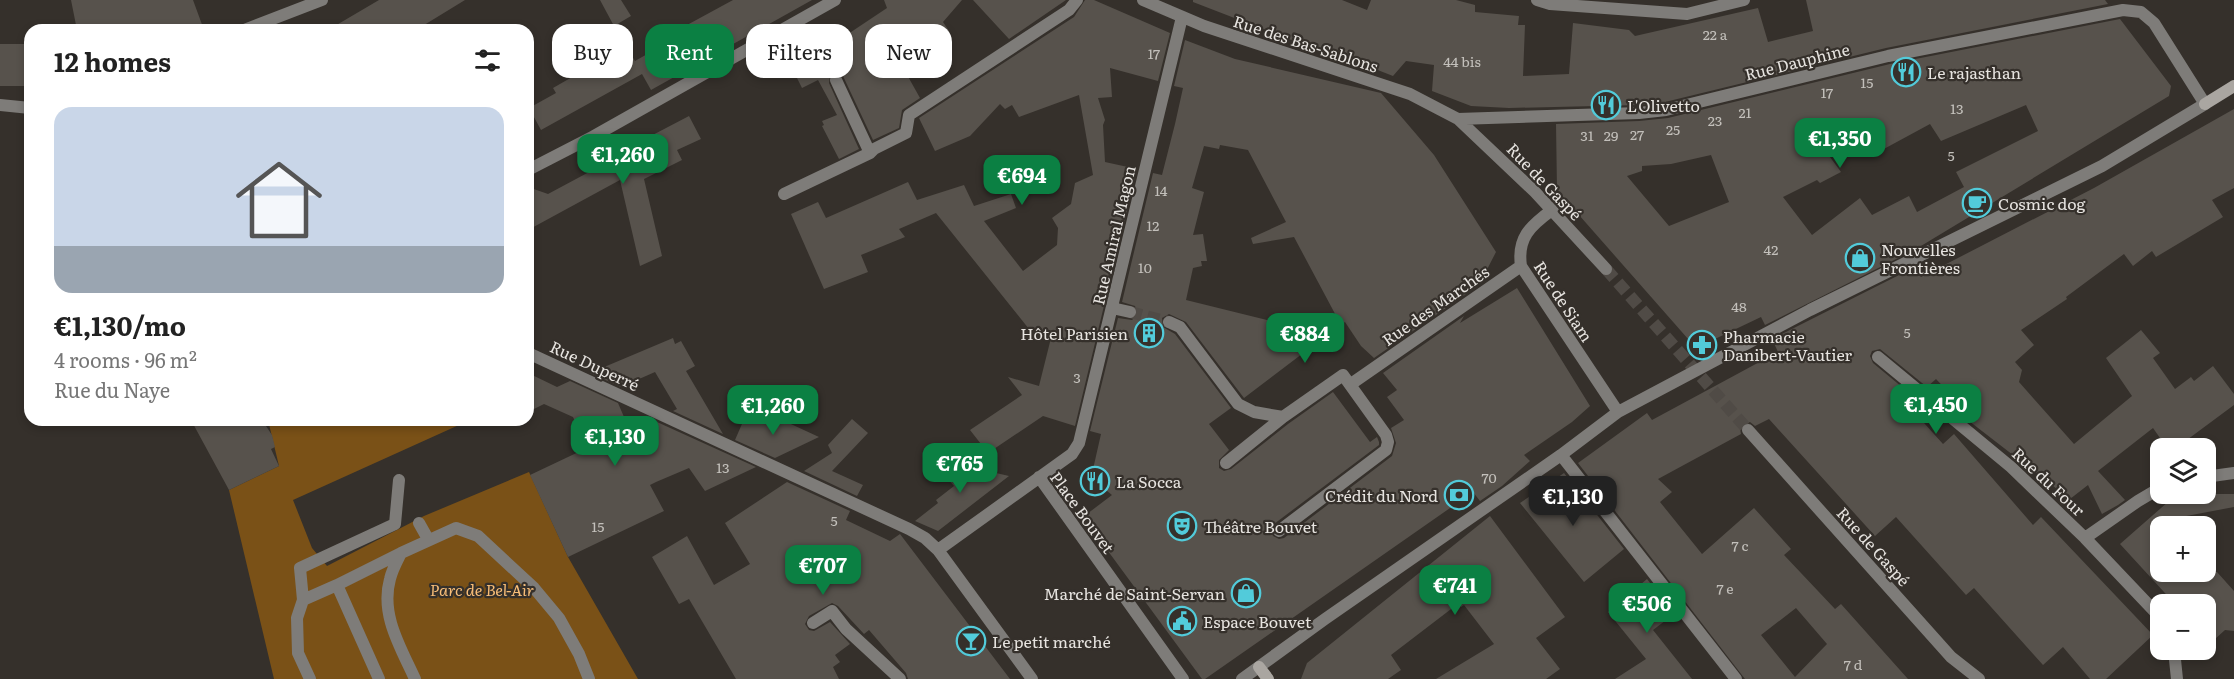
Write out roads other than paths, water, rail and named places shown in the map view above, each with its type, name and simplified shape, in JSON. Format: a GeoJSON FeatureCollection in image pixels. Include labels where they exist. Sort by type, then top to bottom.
{"type":"FeatureCollection","features":[{"type":"Feature","properties":{"kind":"street"},"geometry":{"type":"LineString","coordinates":[[260,24],[322,0]]}},
{"type":"Feature","properties":{"kind":"street"},"geometry":{"type":"LineString","coordinates":[[534,167],[594,136],[835,0]]}},
{"type":"Feature","properties":{"kind":"street"},"geometry":{"type":"LineString","coordinates":[[784,194],[906,133],[909,115],[1069,10],[1077,0]]}},
{"type":"Feature","properties":{"kind":"street","name":"Rue des Bas-Sablons"},"geometry":{"type":"LineString","coordinates":[[1143,0],[1204,26],[1410,94],[1458,119]]}},
{"type":"Feature","properties":{"kind":"street"},"geometry":{"type":"LineString","coordinates":[[1537,0],[1550,4],[1687,14],[1744,0]]}},
{"type":"Feature","properties":{"kind":"street","name":"Rue Dauphine"},"geometry":{"type":"LineString","coordinates":[[1458,119],[1639,113],[1666,110],[1888,56],[2122,10],[2141,12],[2154,23],[2205,104]]}},
{"type":"Feature","properties":{"kind":"street","name":"Rue Amiral Magon"},"geometry":{"type":"LineString","coordinates":[[1040,477],[1072,454],[1079,443],[1182,17]]}},
{"type":"Feature","properties":{"kind":"street"},"geometry":{"type":"LineString","coordinates":[[836,81],[870,153]]}},
{"type":"Feature","properties":{"kind":"street"},"geometry":{"type":"LineString","coordinates":[[1242,679],[1561,455],[1618,412],[1810,310],[2102,166],[2234,86]]}},
{"type":"Feature","properties":{"kind":"street"},"geometry":{"type":"LineString","coordinates":[[0,105],[24,107]]}},
{"type":"Feature","properties":{"kind":"street","name":"Rue de Gaspé"},"geometry":{"type":"LineString","coordinates":[[1458,119],[1503,160],[1606,269]]}},
{"type":"Feature","properties":{"kind":"street","name":"Rue de Siam"},"geometry":{"type":"LineString","coordinates":[[1552,210],[1535,223],[1523,240],[1519,248],[1521,266],[1618,412]]}},
{"type":"Feature","properties":{"kind":"street","name":"Rue des Marchés"},"geometry":{"type":"LineString","coordinates":[[1351,384],[1521,266]]}},
{"type":"Feature","properties":{"kind":"street"},"geometry":{"type":"LineString","coordinates":[[1112,308],[1130,312]]}},
{"type":"Feature","properties":{"kind":"street"},"geometry":{"type":"LineString","coordinates":[[1169,322],[1180,327],[1238,404],[1254,412],[1283,417]]}},
{"type":"Feature","properties":{"kind":"street","name":"Rue Duperré"},"geometry":{"type":"LineString","coordinates":[[534,356],[909,529],[925,538],[938,550]]}},
{"type":"Feature","properties":{"kind":"street","name":"Rue du Four"},"geometry":{"type":"LineString","coordinates":[[1878,357],[2011,467],[2085,538],[2150,606]]}},
{"type":"Feature","properties":{"kind":"street"},"geometry":{"type":"LineString","coordinates":[[1226,463],[1283,417],[1343,375],[1351,384],[1386,435],[1388,442],[1386,450],[1279,531]]}},
{"type":"Feature","properties":{"kind":"street","name":"Rue de Gaspé"},"geometry":{"type":"LineString","coordinates":[[1748,430],[1951,657],[1980,679]]}},
{"type":"Feature","properties":{"kind":"street"},"geometry":{"type":"LineString","coordinates":[[1561,455],[1736,679]]}},
{"type":"Feature","properties":{"kind":"street"},"geometry":{"type":"LineString","coordinates":[[2216,475],[2234,473]]}},
{"type":"Feature","properties":{"kind":"street","name":"Place Bouvet"},"geometry":{"type":"LineString","coordinates":[[938,550],[1040,477],[1183,679]]}},
{"type":"Feature","properties":{"kind":"street"},"geometry":{"type":"LineString","coordinates":[[310,679],[298,654],[297,618],[303,600],[300,568],[395,524],[399,480]]}},
{"type":"Feature","properties":{"kind":"street"},"geometry":{"type":"LineString","coordinates":[[2085,538],[2150,494]]}},
{"type":"Feature","properties":{"kind":"street"},"geometry":{"type":"LineString","coordinates":[[419,523],[428,539]]}},
{"type":"Feature","properties":{"kind":"street"},"geometry":{"type":"LineString","coordinates":[[303,600],[428,539],[456,528],[478,536],[534,588],[559,618],[579,654],[589,679]]}},
{"type":"Feature","properties":{"kind":"street"},"geometry":{"type":"LineString","coordinates":[[938,550],[1032,679]]}},
{"type":"Feature","properties":{"kind":"street"},"geometry":{"type":"LineString","coordinates":[[401,553],[390,579],[387,597],[389,619],[415,679]]}},
{"type":"Feature","properties":{"kind":"street"},"geometry":{"type":"LineString","coordinates":[[337,585],[379,679]]}},
{"type":"Feature","properties":{"kind":"street"},"geometry":{"type":"LineString","coordinates":[[813,623],[832,611],[846,629],[900,679]]}},
{"type":"Feature","properties":{"kind":"street"},"geometry":{"type":"LineString","coordinates":[[2176,660],[2177,679]]}},
{"type":"Feature","properties":{"kind":"street"},"geometry":{"type":"LineString","coordinates":[[1259,667],[1268,679]]}},
{"type":"Feature","properties":{"kind":"tunnel"},"geometry":{"type":"LineString","coordinates":[[1606,269],[1748,430]]}},
{"type":"Feature","properties":{"kind":"tunnel"},"geometry":{"type":"LineString","coordinates":[[1130,312],[1169,322]]}},
{"type":"Feature","properties":{"kind":"place","name":"Le rajasthan"},"geometry":{"type":"Point","coordinates":[1906,72]}},
{"type":"Feature","properties":{"kind":"place","name":"L'Olivetto"},"geometry":{"type":"Point","coordinates":[1606,105]}},
{"type":"Feature","properties":{"kind":"place","name":"Cosmic dog"},"geometry":{"type":"Point","coordinates":[1977,203]}},
{"type":"Feature","properties":{"kind":"place","name":"Nouvelles Frontières"},"geometry":{"type":"Point","coordinates":[1860,258]}},
{"type":"Feature","properties":{"kind":"place","name":"Hôtel Parisien"},"geometry":{"type":"Point","coordinates":[1149,333]}},
{"type":"Feature","properties":{"kind":"place","name":"Pharmacie Danibert-Vautier"},"geometry":{"type":"Point","coordinates":[1702,345]}},
{"type":"Feature","properties":{"kind":"place","name":"La Socca"},"geometry":{"type":"Point","coordinates":[1095,481]}},
{"type":"Feature","properties":{"kind":"place","name":"Crédit du Nord"},"geometry":{"type":"Point","coordinates":[1459,495]}},
{"type":"Feature","properties":{"kind":"place","name":"Théâtre Bouvet"},"geometry":{"type":"Point","coordinates":[1182,526]}},
{"type":"Feature","properties":{"kind":"place","name":"Marché de Saint-Servan"},"geometry":{"type":"Point","coordinates":[1246,593]}},
{"type":"Feature","properties":{"kind":"place","name":"Espace Bouvet"},"geometry":{"type":"Point","coordinates":[1182,621]}},
{"type":"Feature","properties":{"kind":"place","name":"Le petit marché"},"geometry":{"type":"Point","coordinates":[971,641]}},
{"type":"Feature","properties":{"kind":"park label","name":"Parc de Bel-Air"},"geometry":{"type":"Point","coordinates":[482,589]}}]}
